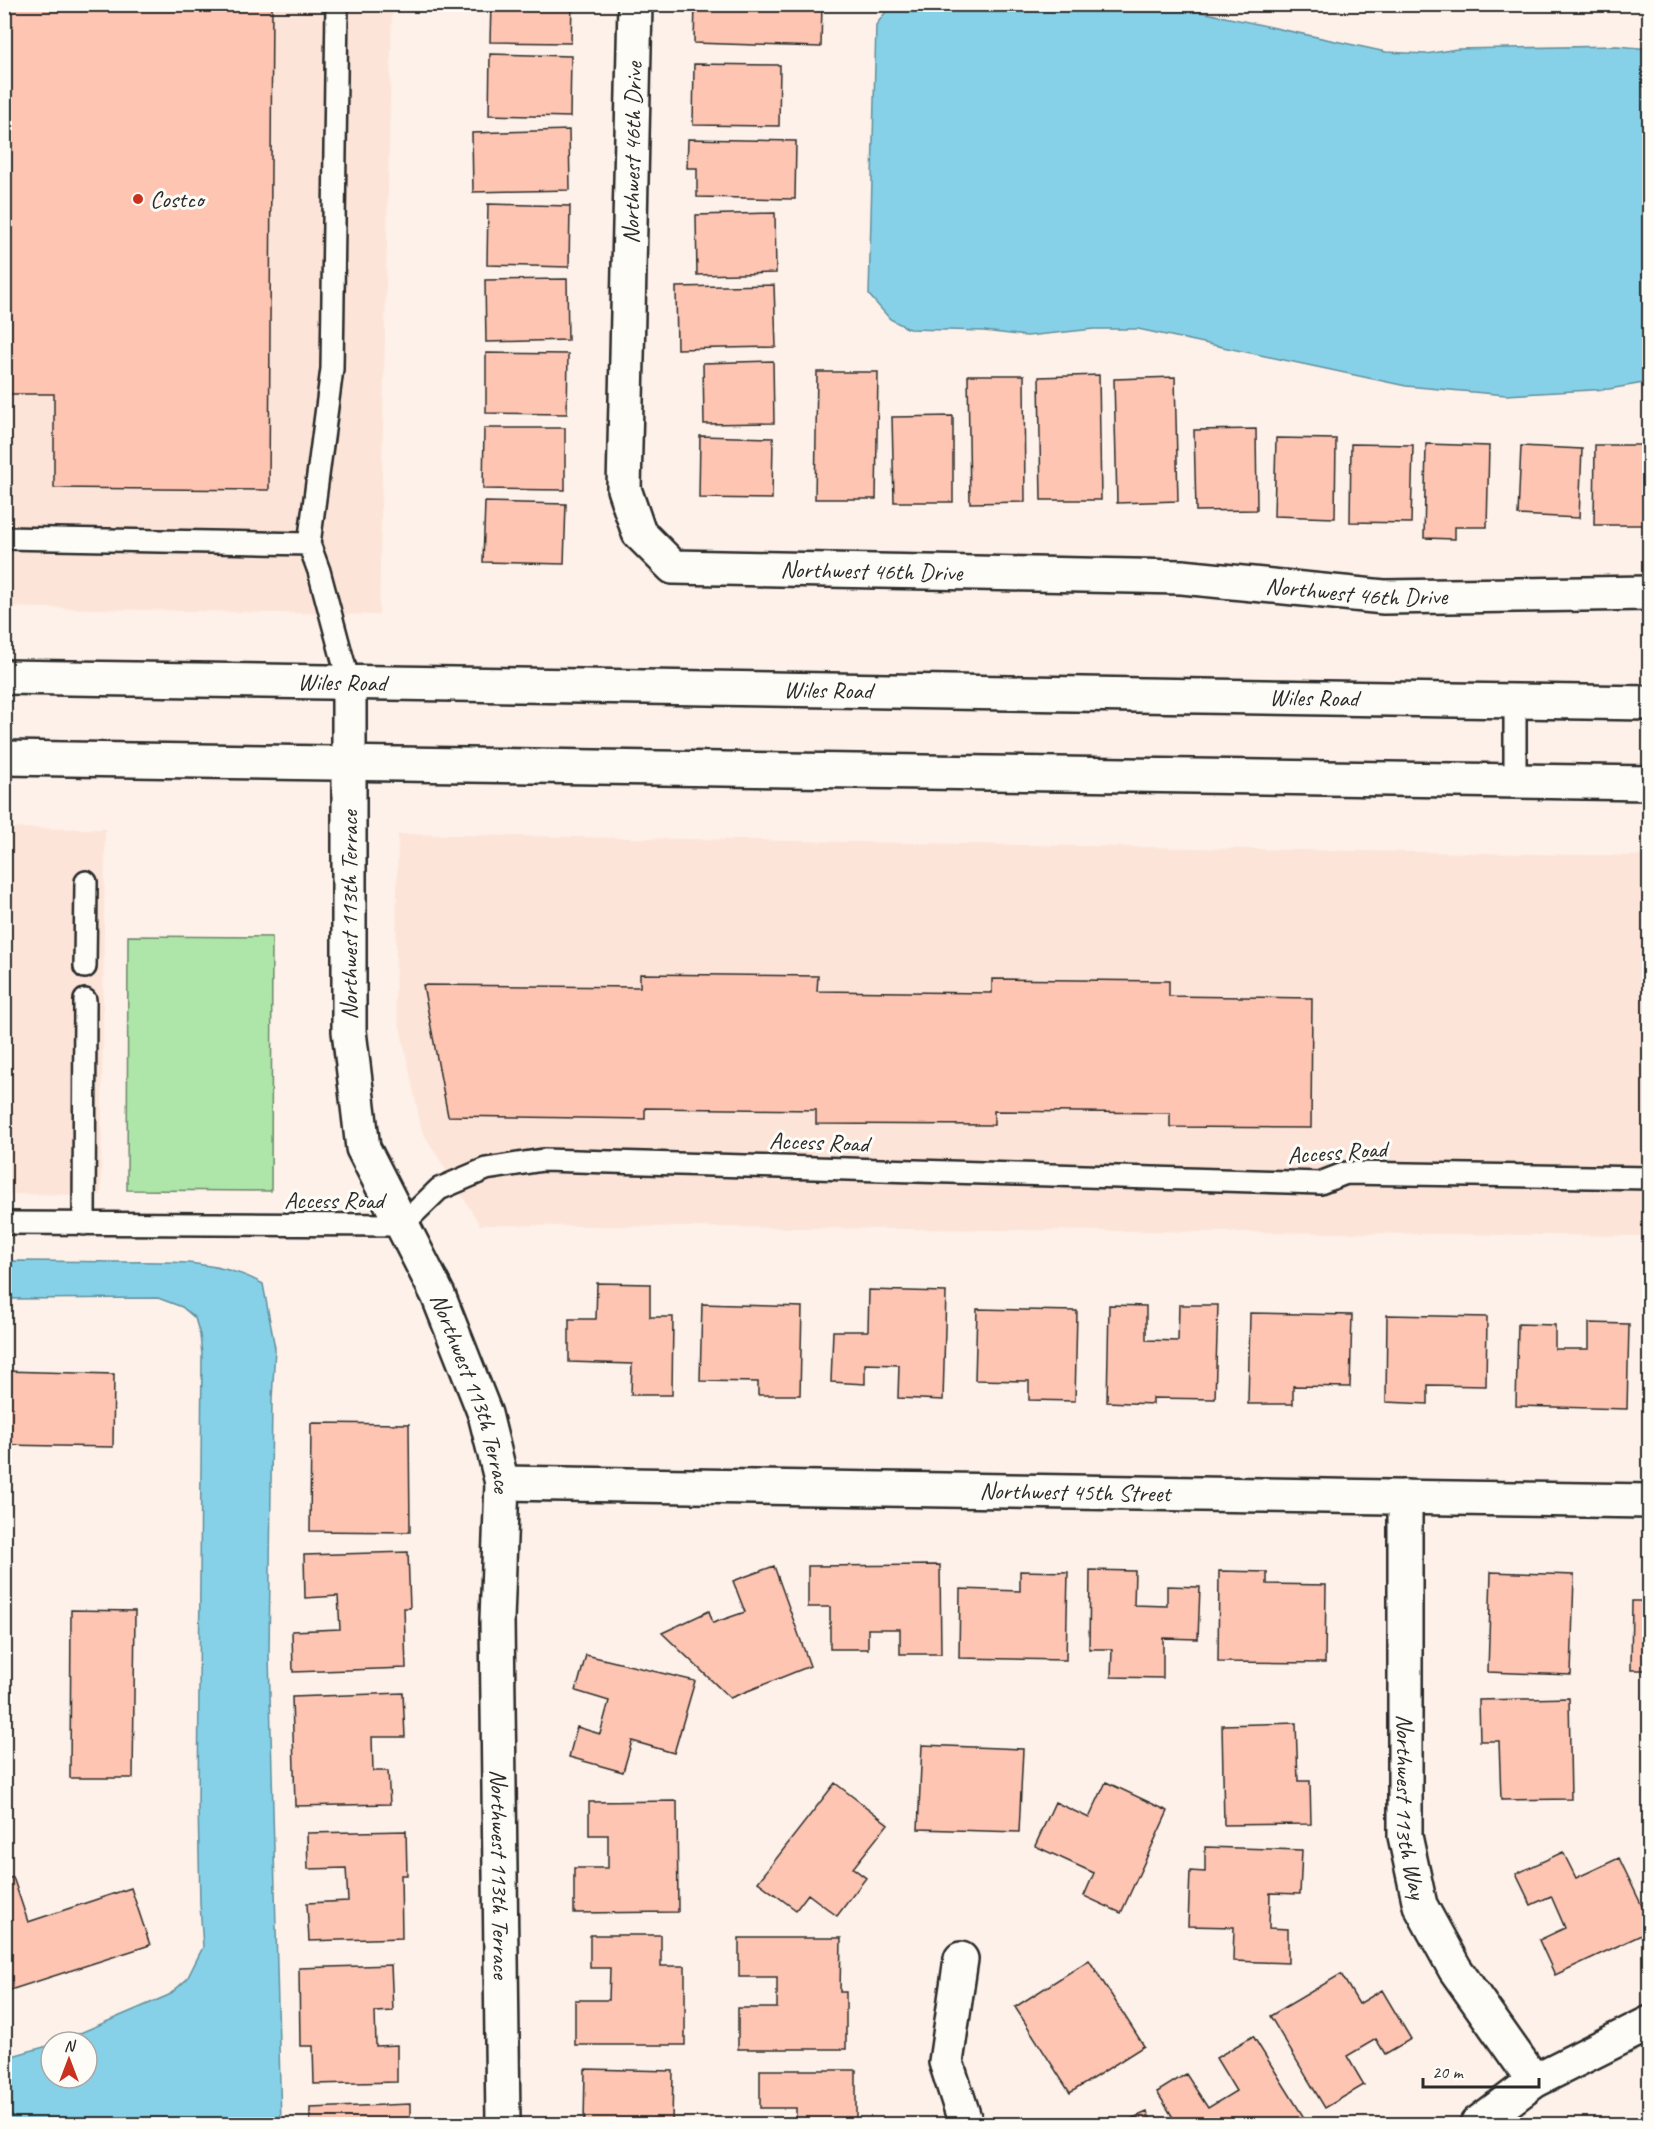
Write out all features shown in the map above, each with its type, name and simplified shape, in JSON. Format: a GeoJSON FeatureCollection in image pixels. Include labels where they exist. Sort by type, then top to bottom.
{"type":"FeatureCollection","features":[{"type":"Feature","properties":{"kind":"street","name":"Northwest 46th Drive"},"geometry":{"type":"LineString","coordinates":[[635,4],[624,489],[639,533],[673,567],[1182,577],[1384,597],[1650,593]]}},
{"type":"Feature","properties":{"kind":"street","name":"Wiles Road"},"geometry":{"type":"LineString","coordinates":[[4,677],[1650,703]]}},
{"type":"Feature","properties":{"kind":"street","name":"Northwest 113th Terrace"},"geometry":{"type":"LineString","coordinates":[[349,683],[349,1031],[363,1148],[438,1295],[485,1414],[502,1483],[497,1620],[503,2124]]}},
{"type":"Feature","properties":{"kind":"street"},"geometry":{"type":"LineString","coordinates":[[4,758],[1650,783]]}},
{"type":"Feature","properties":{"kind":"street","name":"Northwest 45th Street"},"geometry":{"type":"LineString","coordinates":[[502,1483],[1650,1501]]}},
{"type":"Feature","properties":{"kind":"street","name":"Northwest 113th Way"},"geometry":{"type":"LineString","coordinates":[[1405,1497],[1405,1836],[1420,1905],[1455,1969],[1534,2081]]}},
{"type":"Feature","properties":{"kind":"street"},"geometry":{"type":"LineString","coordinates":[[961,1959],[946,2062],[966,2124]]}},
{"type":"Feature","properties":{"kind":"street"},"geometry":{"type":"LineString","coordinates":[[1477,2124],[1534,2081],[1650,2023]]}},
{"type":"Feature","properties":{"kind":"lane"},"geometry":{"type":"LineString","coordinates":[[337,4],[332,369],[309,544],[320,571],[349,683]]}},
{"type":"Feature","properties":{"kind":"lane"},"geometry":{"type":"LineString","coordinates":[[4,538],[309,544]]}},
{"type":"Feature","properties":{"kind":"lane"},"geometry":{"type":"LineString","coordinates":[[1515,701],[1515,781]]}},
{"type":"Feature","properties":{"kind":"lane"},"geometry":{"type":"LineString","coordinates":[[85,967],[86,882]]}},
{"type":"Feature","properties":{"kind":"lane"},"geometry":{"type":"LineString","coordinates":[[84,1224],[85,1000]]}},
{"type":"Feature","properties":{"kind":"lane","name":"Access Road"},"geometry":{"type":"LineString","coordinates":[[4,1223],[402,1226],[439,1189],[486,1169],[543,1160],[1320,1183],[1346,1173],[1650,1178]]}},
{"type":"Feature","properties":{"kind":"shaded area"},"geometry":{"type":"Polygon","coordinates":[[[5,5],[392,5],[379,615],[5,607],[5,5]]]}},
{"type":"Feature","properties":{"kind":"shaded area"},"geometry":{"type":"Polygon","coordinates":[[[5,828],[105,829],[101,1195],[5,1194],[5,828]]]}},
{"type":"Feature","properties":{"kind":"shaded area"},"geometry":{"type":"Polygon","coordinates":[[[398,834],[1649,856],[1649,1236],[480,1225],[422,1131],[395,1003],[398,834]]]}},
{"type":"Feature","properties":{"kind":"green space"},"geometry":{"type":"Polygon","coordinates":[[[128,936],[272,937],[271,1191],[127,1190],[128,936]]]}},
{"type":"Feature","properties":{"kind":"water"},"geometry":{"type":"Polygon","coordinates":[[[891,5],[1169,5],[1386,52],[1426,54],[1457,49],[1617,46],[1649,49],[1649,382],[1609,389],[1506,395],[1406,386],[1138,329],[1094,329],[1027,336],[984,331],[909,329],[890,319],[869,295],[876,25],[891,5]]]}},
{"type":"Feature","properties":{"kind":"water"},"geometry":{"type":"Polygon","coordinates":[[[5,1261],[189,1263],[227,1270],[263,1284],[275,1348],[272,1399],[269,1655],[281,2124],[5,2124],[5,2058],[39,2048],[39,2090],[99,2090],[99,2030],[87,2030],[169,1995],[187,1979],[203,1947],[198,1803],[202,1355],[195,1318],[182,1307],[158,1298],[5,1299],[5,1261]]]}},
{"type":"Feature","properties":{"kind":"building","name":"Costco"},"geometry":{"type":"Polygon","coordinates":[[[4,4],[272,4],[269,490],[54,488],[54,394],[4,394],[4,4]]]}},
{"type":"Feature","properties":{"kind":"building"},"geometry":{"type":"Polygon","coordinates":[[[491,4],[572,4],[571,43],[490,42],[491,4]]]}},
{"type":"Feature","properties":{"kind":"building"},"geometry":{"type":"Polygon","coordinates":[[[695,4],[822,4],[821,47],[694,43],[695,4]]]}},
{"type":"Feature","properties":{"kind":"building"},"geometry":{"type":"Polygon","coordinates":[[[490,54],[571,56],[570,117],[489,115],[490,54]]]}},
{"type":"Feature","properties":{"kind":"building"},"geometry":{"type":"Polygon","coordinates":[[[694,64],[780,65],[779,126],[693,125],[694,64]]]}},
{"type":"Feature","properties":{"kind":"building"},"geometry":{"type":"Polygon","coordinates":[[[569,130],[570,190],[473,192],[472,133],[569,130]]]}},
{"type":"Feature","properties":{"kind":"building"},"geometry":{"type":"Polygon","coordinates":[[[688,139],[796,141],[795,199],[697,197],[697,168],[687,168],[688,139]]]}},
{"type":"Feature","properties":{"kind":"building"},"geometry":{"type":"Polygon","coordinates":[[[488,204],[570,206],[569,267],[487,265],[488,204]]]}},
{"type":"Feature","properties":{"kind":"building"},"geometry":{"type":"Polygon","coordinates":[[[775,213],[776,273],[697,275],[696,215],[775,213]]]}},
{"type":"Feature","properties":{"kind":"building"},"geometry":{"type":"Polygon","coordinates":[[[567,279],[568,340],[486,342],[485,280],[567,279]]]}},
{"type":"Feature","properties":{"kind":"building"},"geometry":{"type":"Polygon","coordinates":[[[774,285],[776,347],[677,349],[676,287],[774,285]]]}},
{"type":"Feature","properties":{"kind":"building"},"geometry":{"type":"Polygon","coordinates":[[[486,353],[568,354],[567,414],[486,413],[486,353]]]}},
{"type":"Feature","properties":{"kind":"building"},"geometry":{"type":"Polygon","coordinates":[[[773,361],[774,423],[704,424],[703,363],[773,361]]]}},
{"type":"Feature","properties":{"kind":"building"},"geometry":{"type":"Polygon","coordinates":[[[817,372],[878,372],[876,499],[815,499],[817,372]]]}},
{"type":"Feature","properties":{"kind":"building"},"geometry":{"type":"Polygon","coordinates":[[[968,375],[1024,375],[1025,502],[970,503],[968,375]]]}},
{"type":"Feature","properties":{"kind":"building"},"geometry":{"type":"Polygon","coordinates":[[[1099,375],[1101,500],[1041,500],[1039,377],[1099,375]]]}},
{"type":"Feature","properties":{"kind":"building"},"geometry":{"type":"Polygon","coordinates":[[[1175,377],[1178,501],[1117,503],[1114,379],[1175,377]]]}},
{"type":"Feature","properties":{"kind":"building"},"geometry":{"type":"Polygon","coordinates":[[[953,416],[953,502],[894,502],[892,417],[953,416]]]}},
{"type":"Feature","properties":{"kind":"building"},"geometry":{"type":"Polygon","coordinates":[[[484,428],[565,428],[565,490],[483,489],[484,428]]]}},
{"type":"Feature","properties":{"kind":"building"},"geometry":{"type":"Polygon","coordinates":[[[1256,429],[1257,510],[1196,511],[1194,430],[1256,429]]]}},
{"type":"Feature","properties":{"kind":"building"},"geometry":{"type":"Polygon","coordinates":[[[700,436],[773,438],[772,499],[699,498],[700,436]]]}},
{"type":"Feature","properties":{"kind":"building"},"geometry":{"type":"Polygon","coordinates":[[[1276,438],[1336,439],[1335,518],[1274,516],[1276,438]]]}},
{"type":"Feature","properties":{"kind":"building"},"geometry":{"type":"Polygon","coordinates":[[[1351,444],[1413,445],[1411,523],[1350,522],[1351,444]]]}},
{"type":"Feature","properties":{"kind":"building"},"geometry":{"type":"Polygon","coordinates":[[[1426,444],[1489,446],[1487,527],[1455,527],[1455,539],[1424,538],[1426,444]]]}},
{"type":"Feature","properties":{"kind":"building"},"geometry":{"type":"Polygon","coordinates":[[[1595,445],[1650,445],[1650,525],[1594,525],[1595,445]]]}},
{"type":"Feature","properties":{"kind":"building"},"geometry":{"type":"Polygon","coordinates":[[[1521,446],[1582,449],[1579,518],[1518,515],[1521,446]]]}},
{"type":"Feature","properties":{"kind":"building"},"geometry":{"type":"Polygon","coordinates":[[[485,502],[566,504],[564,564],[483,562],[485,502]]]}},
{"type":"Feature","properties":{"kind":"building"},"geometry":{"type":"Polygon","coordinates":[[[640,974],[818,976],[817,991],[992,993],[992,979],[1169,981],[1169,996],[1312,998],[1311,1128],[1170,1127],[1170,1113],[994,1111],[994,1125],[816,1124],[816,1110],[645,1108],[645,1119],[448,1116],[423,985],[640,987],[640,974]]]}},
{"type":"Feature","properties":{"kind":"building"},"geometry":{"type":"Polygon","coordinates":[[[597,1283],[650,1284],[650,1317],[673,1317],[672,1395],[631,1395],[632,1364],[569,1362],[569,1319],[596,1319],[597,1283]]]}},
{"type":"Feature","properties":{"kind":"building"},"geometry":{"type":"Polygon","coordinates":[[[869,1290],[946,1292],[943,1400],[898,1398],[899,1365],[865,1364],[865,1384],[831,1382],[833,1331],[868,1331],[869,1290]]]}},
{"type":"Feature","properties":{"kind":"building"},"geometry":{"type":"Polygon","coordinates":[[[702,1304],[802,1307],[800,1395],[758,1395],[758,1382],[700,1381],[702,1304]]]}},
{"type":"Feature","properties":{"kind":"building"},"geometry":{"type":"Polygon","coordinates":[[[1109,1305],[1146,1306],[1146,1340],[1178,1341],[1179,1305],[1218,1305],[1215,1399],[1153,1398],[1153,1404],[1107,1402],[1109,1305]]]}},
{"type":"Feature","properties":{"kind":"building"},"geometry":{"type":"Polygon","coordinates":[[[977,1309],[1077,1311],[1075,1401],[1029,1400],[1029,1381],[975,1380],[977,1309]]]}},
{"type":"Feature","properties":{"kind":"building"},"geometry":{"type":"Polygon","coordinates":[[[1250,1313],[1352,1315],[1350,1387],[1293,1386],[1293,1404],[1248,1404],[1250,1313]]]}},
{"type":"Feature","properties":{"kind":"building"},"geometry":{"type":"Polygon","coordinates":[[[1387,1315],[1487,1317],[1486,1386],[1428,1385],[1428,1404],[1386,1402],[1387,1315]]]}},
{"type":"Feature","properties":{"kind":"building"},"geometry":{"type":"Polygon","coordinates":[[[1589,1323],[1629,1324],[1627,1409],[1516,1406],[1518,1324],[1555,1325],[1555,1349],[1589,1349],[1589,1323]]]}},
{"type":"Feature","properties":{"kind":"building"},"geometry":{"type":"Polygon","coordinates":[[[4,1371],[114,1374],[113,1447],[4,1445],[4,1371]]]}},
{"type":"Feature","properties":{"kind":"building"},"geometry":{"type":"Polygon","coordinates":[[[311,1423],[409,1424],[410,1532],[310,1531],[311,1423]]]}},
{"type":"Feature","properties":{"kind":"building"},"geometry":{"type":"Polygon","coordinates":[[[408,1552],[410,1608],[404,1608],[406,1668],[293,1672],[292,1631],[340,1629],[338,1596],[305,1598],[304,1555],[408,1552]]]}},
{"type":"Feature","properties":{"kind":"building"},"geometry":{"type":"Polygon","coordinates":[[[940,1565],[941,1654],[900,1654],[900,1629],[868,1629],[868,1649],[830,1649],[830,1607],[808,1607],[808,1566],[940,1565]]]}},
{"type":"Feature","properties":{"kind":"building"},"geometry":{"type":"Polygon","coordinates":[[[774,1566],[810,1666],[730,1698],[662,1633],[709,1611],[713,1623],[745,1612],[733,1581],[774,1566]]]}},
{"type":"Feature","properties":{"kind":"building"},"geometry":{"type":"Polygon","coordinates":[[[1090,1570],[1135,1571],[1134,1605],[1167,1606],[1167,1586],[1200,1587],[1198,1639],[1163,1638],[1163,1678],[1111,1677],[1112,1649],[1089,1649],[1090,1570]]]}},
{"type":"Feature","properties":{"kind":"building"},"geometry":{"type":"Polygon","coordinates":[[[1020,1571],[1068,1572],[1066,1660],[959,1658],[960,1589],[1020,1591],[1020,1571]]]}},
{"type":"Feature","properties":{"kind":"building"},"geometry":{"type":"Polygon","coordinates":[[[1219,1571],[1267,1572],[1267,1584],[1326,1585],[1325,1663],[1218,1662],[1219,1571]]]}},
{"type":"Feature","properties":{"kind":"building"},"geometry":{"type":"Polygon","coordinates":[[[1491,1572],[1574,1575],[1571,1675],[1488,1672],[1491,1572]]]}},
{"type":"Feature","properties":{"kind":"building"},"geometry":{"type":"Polygon","coordinates":[[[1632,1601],[1650,1601],[1650,1670],[1631,1670],[1632,1601]]]}},
{"type":"Feature","properties":{"kind":"building"},"geometry":{"type":"Polygon","coordinates":[[[71,1610],[135,1611],[133,1778],[70,1778],[71,1610]]]}},
{"type":"Feature","properties":{"kind":"building"},"geometry":{"type":"Polygon","coordinates":[[[586,1655],[695,1681],[674,1753],[632,1741],[623,1772],[569,1757],[577,1727],[600,1734],[609,1701],[576,1691],[586,1655]]]}},
{"type":"Feature","properties":{"kind":"building"},"geometry":{"type":"Polygon","coordinates":[[[403,1693],[405,1737],[372,1737],[373,1771],[388,1771],[390,1804],[295,1806],[292,1697],[403,1693]]]}},
{"type":"Feature","properties":{"kind":"building"},"geometry":{"type":"Polygon","coordinates":[[[1569,1698],[1571,1799],[1501,1800],[1499,1741],[1480,1741],[1479,1700],[1569,1698]]]}},
{"type":"Feature","properties":{"kind":"building"},"geometry":{"type":"Polygon","coordinates":[[[1296,1723],[1298,1781],[1310,1781],[1311,1824],[1224,1825],[1222,1725],[1296,1723]]]}},
{"type":"Feature","properties":{"kind":"building"},"geometry":{"type":"Polygon","coordinates":[[[922,1745],[1023,1749],[1019,1832],[918,1829],[922,1745]]]}},
{"type":"Feature","properties":{"kind":"building"},"geometry":{"type":"Polygon","coordinates":[[[1106,1782],[1168,1811],[1121,1913],[1084,1896],[1094,1873],[1035,1846],[1055,1802],[1089,1818],[1106,1782]]]}},
{"type":"Feature","properties":{"kind":"building"},"geometry":{"type":"Polygon","coordinates":[[[835,1783],[888,1824],[853,1868],[866,1878],[837,1916],[808,1894],[796,1910],[758,1882],[835,1783]]]}},
{"type":"Feature","properties":{"kind":"building"},"geometry":{"type":"Polygon","coordinates":[[[677,1801],[678,1912],[574,1913],[574,1868],[608,1868],[608,1835],[589,1835],[589,1802],[677,1801]]]}},
{"type":"Feature","properties":{"kind":"building"},"geometry":{"type":"Polygon","coordinates":[[[406,1831],[407,1875],[401,1875],[402,1938],[309,1941],[307,1903],[348,1901],[346,1868],[308,1869],[307,1833],[406,1831]]]}},
{"type":"Feature","properties":{"kind":"building"},"geometry":{"type":"Polygon","coordinates":[[[1205,1847],[1302,1850],[1300,1894],[1270,1893],[1269,1928],[1288,1929],[1288,1963],[1233,1961],[1234,1927],[1188,1926],[1190,1871],[1205,1872],[1205,1847]]]}},
{"type":"Feature","properties":{"kind":"building"},"geometry":{"type":"Polygon","coordinates":[[[1563,1852],[1576,1878],[1619,1858],[1650,1923],[1650,1931],[1555,1975],[1539,1940],[1565,1928],[1551,1896],[1531,1905],[1516,1874],[1563,1852]]]}},
{"type":"Feature","properties":{"kind":"building"},"geometry":{"type":"Polygon","coordinates":[[[13,1877],[28,1922],[131,1888],[150,1945],[4,1992],[4,1880],[13,1877]]]}},
{"type":"Feature","properties":{"kind":"building"},"geometry":{"type":"Polygon","coordinates":[[[590,1935],[661,1935],[661,1966],[685,1966],[685,2045],[575,2045],[575,2000],[609,2000],[610,1968],[590,1968],[590,1935]]]}},
{"type":"Feature","properties":{"kind":"building"},"geometry":{"type":"Polygon","coordinates":[[[739,1938],[841,1938],[840,1992],[846,1992],[846,2049],[738,2049],[738,2008],[777,2008],[777,1977],[739,1977],[739,1938]]]}},
{"type":"Feature","properties":{"kind":"building"},"geometry":{"type":"Polygon","coordinates":[[[1089,1960],[1144,2046],[1070,2093],[1015,2007],[1089,1960]]]}},
{"type":"Feature","properties":{"kind":"building"},"geometry":{"type":"Polygon","coordinates":[[[391,1965],[393,2011],[375,2012],[376,2046],[397,2045],[397,2082],[314,2084],[313,2046],[300,2046],[299,1968],[391,1965]]]}},
{"type":"Feature","properties":{"kind":"building"},"geometry":{"type":"Polygon","coordinates":[[[1341,1974],[1359,2004],[1382,1990],[1411,2039],[1385,2054],[1376,2039],[1347,2056],[1364,2085],[1325,2108],[1270,2016],[1341,1974]]]}},
{"type":"Feature","properties":{"kind":"building"},"geometry":{"type":"Polygon","coordinates":[[[1253,2036],[1308,2124],[1177,2124],[1157,2092],[1186,2074],[1208,2108],[1236,2091],[1216,2058],[1253,2036]]]}},
{"type":"Feature","properties":{"kind":"building"},"geometry":{"type":"Polygon","coordinates":[[[585,2069],[673,2071],[672,2124],[584,2124],[585,2069]]]}},
{"type":"Feature","properties":{"kind":"building"},"geometry":{"type":"Polygon","coordinates":[[[760,2070],[856,2070],[856,2124],[796,2124],[796,2108],[760,2108],[760,2070]]]}},
{"type":"Feature","properties":{"kind":"building"},"geometry":{"type":"Polygon","coordinates":[[[410,2104],[410,2124],[310,2124],[310,2108],[410,2104]]]}},
{"type":"Feature","properties":{"kind":"building"},"geometry":{"type":"Polygon","coordinates":[[[1147,2112],[1153,2124],[1119,2124],[1147,2112]]]}},
{"type":"Feature","properties":{"kind":"place","name":"Costco"},"geometry":{"type":"Point","coordinates":[138,199]}}]}
